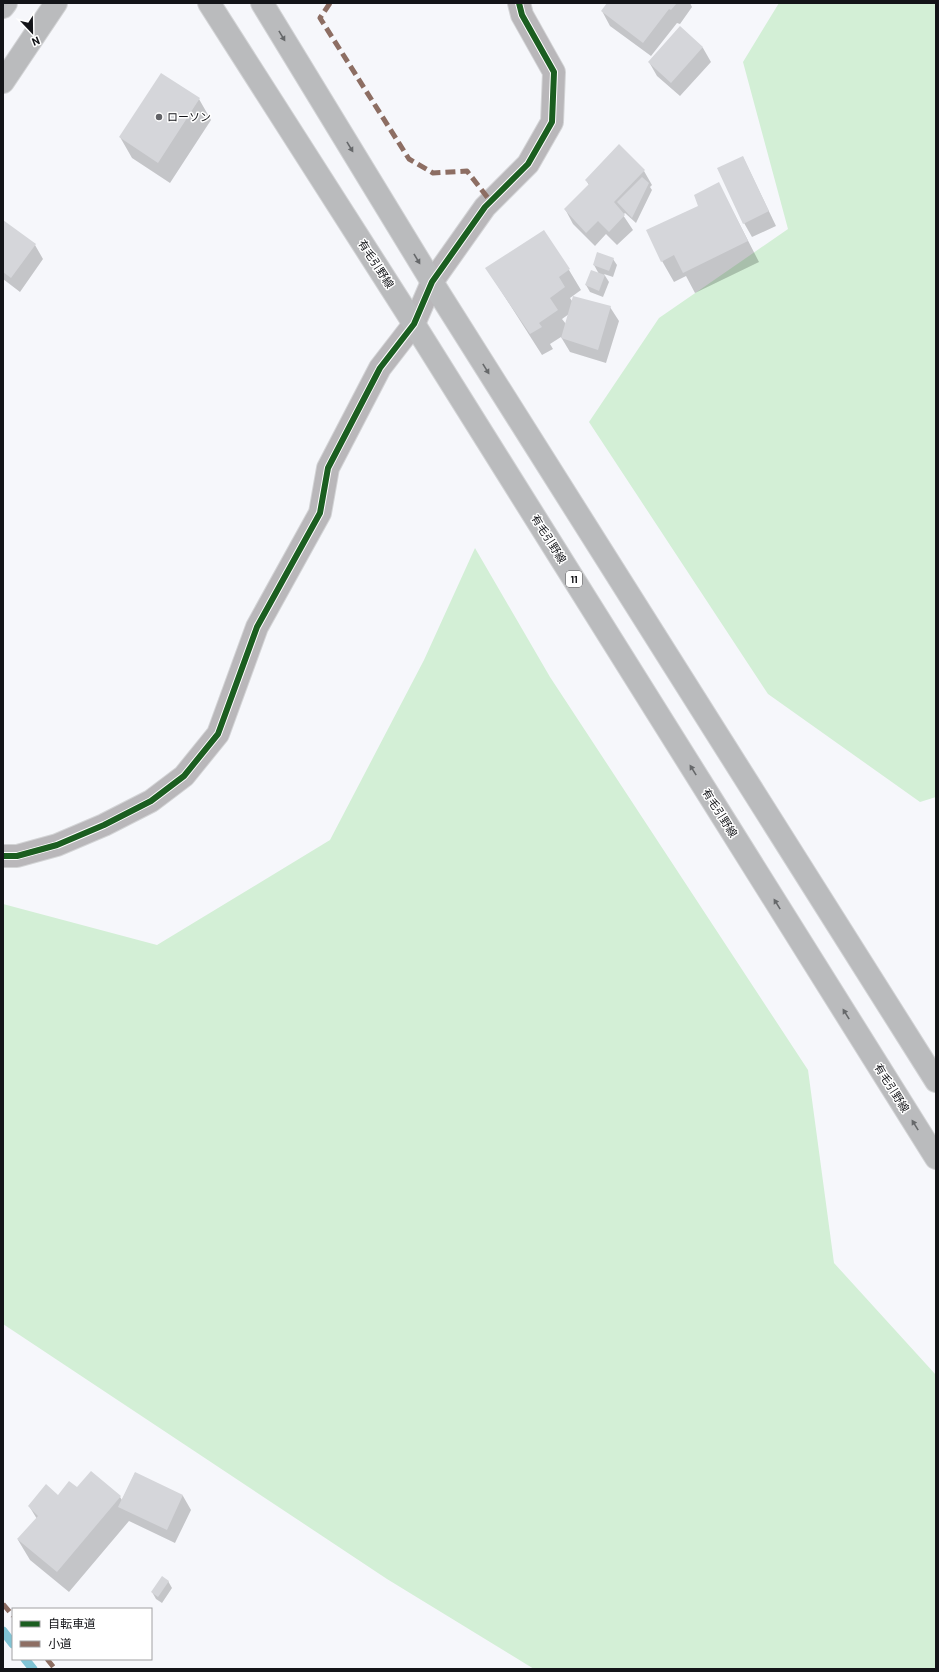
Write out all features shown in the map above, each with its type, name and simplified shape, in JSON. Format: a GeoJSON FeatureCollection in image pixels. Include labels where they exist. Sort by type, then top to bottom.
{"type":"FeatureCollection","features":[{"type":"Feature","properties":{"kind":"main road"},"geometry":{"type":"LineString","coordinates":[[3,7],[6,3]]}},
{"type":"Feature","properties":{"kind":"main road"},"geometry":{"type":"LineString","coordinates":[[3,82],[56,3]]}},
{"type":"Feature","properties":{"kind":"main road","name":"有毛引野線"},"geometry":{"type":"LineString","coordinates":[[209,3],[414,324],[936,1158]]}},
{"type":"Feature","properties":{"kind":"main road"},"geometry":{"type":"LineString","coordinates":[[262,3],[432,282],[936,1081]]}},
{"type":"Feature","properties":{"kind":"street"},"geometry":{"type":"LineString","coordinates":[[3,856],[17,856],[57,845],[104,825],[152,801],[184,776],[218,734],[257,627],[320,513],[328,468],[380,368],[414,324],[432,282],[485,208],[528,164],[552,122],[554,72],[522,15],[520,3]]}},
{"type":"Feature","properties":{"kind":"green space"},"geometry":{"type":"Polygon","coordinates":[[[779,3],[936,3],[936,797],[920,802],[768,694],[589,422],[659,318],[788,229],[743,62],[779,3]]]}},
{"type":"Feature","properties":{"kind":"green space"},"geometry":{"type":"Polygon","coordinates":[[[475,548],[550,677],[808,1070],[834,1263],[936,1375],[936,1669],[534,1669],[387,1579],[3,1324],[3,904],[157,945],[330,840],[424,660],[475,548]]]}},
{"type":"Feature","properties":{"kind":"building"},"geometry":{"type":"Polygon","coordinates":[[[607,3],[677,3],[671,10],[669,9],[643,43],[601,11],[607,3]]]}},
{"type":"Feature","properties":{"kind":"building"},"geometry":{"type":"Polygon","coordinates":[[[680,26],[703,47],[671,83],[648,62],[680,26]]]}},
{"type":"Feature","properties":{"kind":"building","name":"ローソン"},"geometry":{"type":"Polygon","coordinates":[[[161,73],[200,98],[158,163],[119,137],[161,73]]]}},
{"type":"Feature","properties":{"kind":"building"},"geometry":{"type":"Polygon","coordinates":[[[619,144],[645,170],[614,202],[625,215],[609,232],[598,221],[586,233],[564,209],[589,184],[585,180],[619,144]]]}},
{"type":"Feature","properties":{"kind":"building"},"geometry":{"type":"Polygon","coordinates":[[[743,156],[769,211],[743,224],[717,168],[743,156]]]}},
{"type":"Feature","properties":{"kind":"building"},"geometry":{"type":"Polygon","coordinates":[[[642,177],[649,183],[632,218],[617,202],[642,177]]]}},
{"type":"Feature","properties":{"kind":"building"},"geometry":{"type":"Polygon","coordinates":[[[719,182],[748,241],[683,273],[674,255],[661,262],[646,230],[698,206],[694,195],[719,182]]]}},
{"type":"Feature","properties":{"kind":"building"},"geometry":{"type":"Polygon","coordinates":[[[3,220],[36,244],[11,278],[3,272],[3,220]]]}},
{"type":"Feature","properties":{"kind":"building"},"geometry":{"type":"Polygon","coordinates":[[[544,230],[570,269],[559,277],[565,287],[550,298],[558,310],[539,323],[542,327],[530,334],[485,268],[544,230]]]}},
{"type":"Feature","properties":{"kind":"building"},"geometry":{"type":"Polygon","coordinates":[[[597,252],[614,258],[609,271],[593,265],[597,252]]]}},
{"type":"Feature","properties":{"kind":"building"},"geometry":{"type":"Polygon","coordinates":[[[591,270],[605,275],[599,291],[585,285],[591,270]]]}},
{"type":"Feature","properties":{"kind":"building"},"geometry":{"type":"Polygon","coordinates":[[[573,296],[611,306],[598,350],[561,338],[573,296]]]}},
{"type":"Feature","properties":{"kind":"building"},"geometry":{"type":"Polygon","coordinates":[[[91,1471],[121,1496],[57,1572],[17,1539],[38,1516],[28,1506],[46,1484],[58,1495],[69,1481],[77,1487],[91,1471]]]}},
{"type":"Feature","properties":{"kind":"building"},"geometry":{"type":"Polygon","coordinates":[[[135,1472],[183,1495],[167,1530],[118,1507],[135,1472]]]}},
{"type":"Feature","properties":{"kind":"building"},"geometry":{"type":"Polygon","coordinates":[[[162,1576],[169,1581],[158,1597],[151,1592],[162,1576]]]}},
{"type":"Feature","properties":{"kind":"waterway"},"geometry":{"type":"LineString","coordinates":[[3,1631],[12,1643]]}},
{"type":"Feature","properties":{"kind":"waterway"},"geometry":{"type":"LineString","coordinates":[[26,1660],[33,1669]]}},
{"type":"Feature","properties":{"kind":"marked path"},"geometry":{"type":"LineString","coordinates":[[330,3],[320,18],[409,159],[433,173],[467,171],[491,202]]}},
{"type":"Feature","properties":{"kind":"marked path"},"geometry":{"type":"LineString","coordinates":[[3,1604],[12,1615]]}},
{"type":"Feature","properties":{"kind":"marked path"},"geometry":{"type":"LineString","coordinates":[[48,1660],[55,1669]]}},
{"type":"Feature","properties":{"kind":"cycle path"},"geometry":{"type":"LineString","coordinates":[[3,856],[17,856],[57,845],[104,825],[151,801],[184,776],[218,734],[257,627],[320,513],[328,468],[380,368],[414,324],[432,282],[485,207],[528,164],[552,122],[554,72],[522,15],[519,3]]}},
{"type":"Feature","properties":{"kind":"place","name":"ローソン"},"geometry":{"type":"Point","coordinates":[159,117]}}]}
